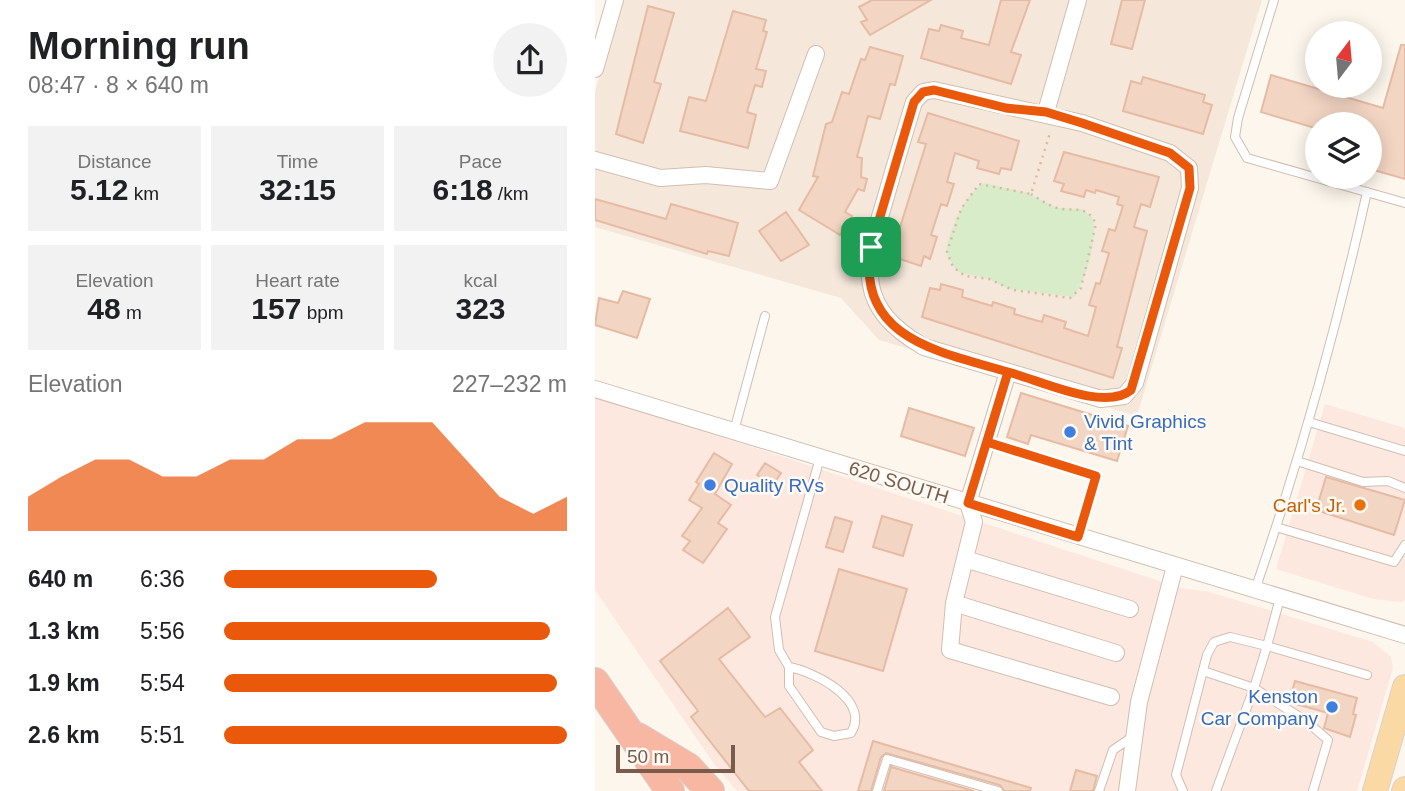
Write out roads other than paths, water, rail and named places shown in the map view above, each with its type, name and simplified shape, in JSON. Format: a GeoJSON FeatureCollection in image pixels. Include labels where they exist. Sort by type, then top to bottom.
{"type":"FeatureCollection","features":[{"type":"Feature","properties":{"kind":"highway"},"geometry":{"type":"LineString","coordinates":[[595,682],[670,791]]}},
{"type":"Feature","properties":{"kind":"highway"},"geometry":{"type":"LineString","coordinates":[[632,733],[688,767],[711,791]]}},
{"type":"Feature","properties":{"kind":"main road"},"geometry":{"type":"LineString","coordinates":[[1375,791],[1405,687]]}},
{"type":"Feature","properties":{"kind":"street"},"geometry":{"type":"LineString","coordinates":[[595,69],[602,18],[615,0]]}},
{"type":"Feature","properties":{"kind":"street"},"geometry":{"type":"LineString","coordinates":[[1046,112],[1078,0]]}},
{"type":"Feature","properties":{"kind":"street"},"geometry":{"type":"LineString","coordinates":[[595,160],[660,178],[705,175],[770,181],[817,54]]}},
{"type":"Feature","properties":{"kind":"street"},"geometry":{"type":"LineString","coordinates":[[946,91],[1006,108],[1046,112],[1170,153],[1189,168],[1190,188],[1158,308],[1135,383],[1124,396],[1101,399],[924,346],[902,334],[878,307],[868,278],[871,247],[914,102],[923,92],[946,91]]}},
{"type":"Feature","properties":{"kind":"street"},"geometry":{"type":"LineString","coordinates":[[1008,372],[968,503],[974,522],[954,603],[950,650],[1111,697]]}},
{"type":"Feature","properties":{"kind":"street","name":"620 SOUTH"},"geometry":{"type":"LineString","coordinates":[[595,389],[1405,635]]}},
{"type":"Feature","properties":{"kind":"street"},"geometry":{"type":"LineString","coordinates":[[965,559],[1130,609]]}},
{"type":"Feature","properties":{"kind":"street"},"geometry":{"type":"LineString","coordinates":[[1127,791],[1139,702],[1175,566]]}},
{"type":"Feature","properties":{"kind":"street"},"geometry":{"type":"LineString","coordinates":[[954,603],[1116,653]]}},
{"type":"Feature","properties":{"kind":"lane"},"geometry":{"type":"LineString","coordinates":[[1274,0],[1238,118],[1235,136],[1247,158],[1405,203]]}},
{"type":"Feature","properties":{"kind":"lane"},"geometry":{"type":"LineString","coordinates":[[1255,590],[1309,422],[1341,310],[1367,192]]}},
{"type":"Feature","properties":{"kind":"lane"},"geometry":{"type":"LineString","coordinates":[[734,431],[765,316]]}},
{"type":"Feature","properties":{"kind":"lane"},"geometry":{"type":"LineString","coordinates":[[1309,422],[1405,452]]}},
{"type":"Feature","properties":{"kind":"lane"},"geometry":{"type":"LineString","coordinates":[[987,442],[1096,476],[1078,537]]}},
{"type":"Feature","properties":{"kind":"lane"},"geometry":{"type":"LineString","coordinates":[[789,667],[806,671],[833,686],[855,711],[856,724],[851,733],[834,736],[821,732],[789,686],[789,667],[779,650],[775,617],[820,458]]}},
{"type":"Feature","properties":{"kind":"lane"},"geometry":{"type":"LineString","coordinates":[[1297,461],[1363,482],[1388,481],[1405,488]]}},
{"type":"Feature","properties":{"kind":"lane"},"geometry":{"type":"LineString","coordinates":[[1276,527],[1394,562],[1405,545]]}},
{"type":"Feature","properties":{"kind":"lane"},"geometry":{"type":"LineString","coordinates":[[1216,791],[1254,688],[1280,597]]}},
{"type":"Feature","properties":{"kind":"lane"},"geometry":{"type":"LineString","coordinates":[[1183,791],[1175,775],[1203,670],[1214,642],[1230,637],[1367,675]]}},
{"type":"Feature","properties":{"kind":"lane"},"geometry":{"type":"LineString","coordinates":[[1203,670],[1254,688],[1305,721],[1328,740],[1313,791]]}},
{"type":"Feature","properties":{"kind":"lane"},"geometry":{"type":"LineString","coordinates":[[1099,791],[1113,750],[1135,735]]}},
{"type":"Feature","properties":{"kind":"lane"},"geometry":{"type":"LineString","coordinates":[[877,791],[887,759],[998,791]]}},
{"type":"Feature","properties":{"kind":"place","name":"Vivid Graphics & Tint"},"geometry":{"type":"Point","coordinates":[1070,432]}},
{"type":"Feature","properties":{"kind":"place","name":"Quality RVs"},"geometry":{"type":"Point","coordinates":[710,485]}},
{"type":"Feature","properties":{"kind":"place","name":"Carl's Jr."},"geometry":{"type":"Point","coordinates":[1360,505]}},
{"type":"Feature","properties":{"kind":"place","name":"Kenston Car Company"},"geometry":{"type":"Point","coordinates":[1332,707]}}]}
